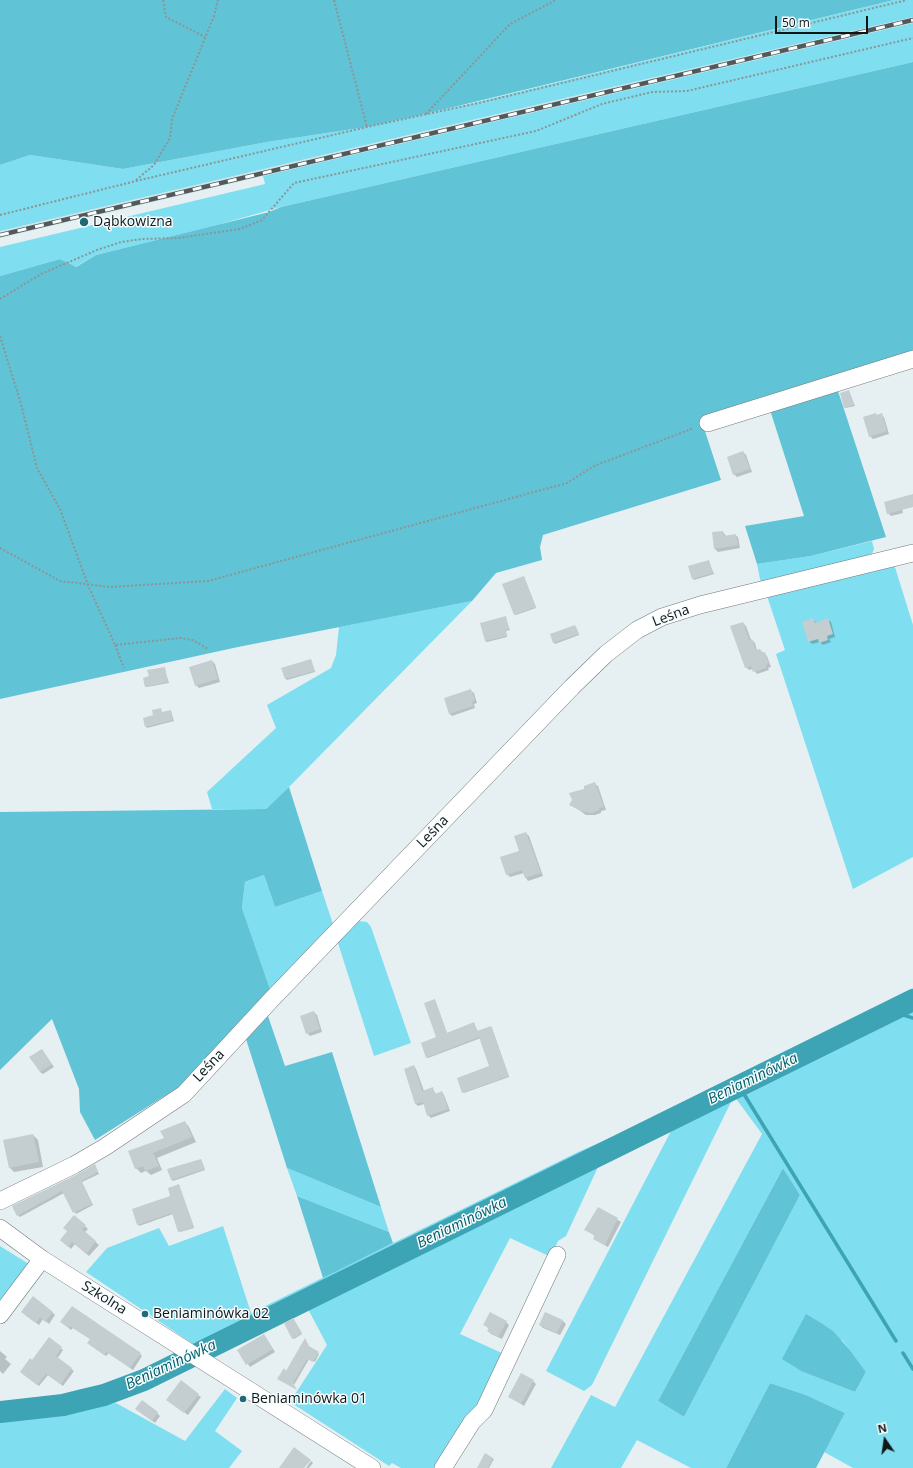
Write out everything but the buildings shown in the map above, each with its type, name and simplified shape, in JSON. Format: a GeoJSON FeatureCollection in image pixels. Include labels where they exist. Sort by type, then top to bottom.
{"type":"FeatureCollection","features":[{"type":"Feature","properties":{"kind":"street"},"geometry":{"type":"LineString","coordinates":[[708,423],[913,359]]}},
{"type":"Feature","properties":{"kind":"street","name":"Leśna"},"geometry":{"type":"LineString","coordinates":[[0,1201],[74,1165],[105,1147],[184,1094],[270,1001],[572,687],[606,654],[637,630],[662,617],[700,605],[913,553]]}},
{"type":"Feature","properties":{"kind":"street","name":"Szkolna"},"geometry":{"type":"LineString","coordinates":[[0,1228],[42,1259],[207,1362],[228,1381],[262,1403],[372,1468]]}},
{"type":"Feature","properties":{"kind":"street"},"geometry":{"type":"LineString","coordinates":[[443,1468],[472,1422],[484,1410],[557,1255]]}},
{"type":"Feature","properties":{"kind":"street"},"geometry":{"type":"LineString","coordinates":[[0,1315],[42,1259]]}},
{"type":"Feature","properties":{"kind":"path"},"geometry":{"type":"LineString","coordinates":[[163,0],[166,17],[205,37]]}},
{"type":"Feature","properties":{"kind":"path"},"geometry":{"type":"LineString","coordinates":[[136,181],[154,165],[170,138],[172,119],[214,16],[218,0]]}},
{"type":"Feature","properties":{"kind":"path"},"geometry":{"type":"LineString","coordinates":[[334,0],[367,127]]}},
{"type":"Feature","properties":{"kind":"path"},"geometry":{"type":"LineString","coordinates":[[425,114],[510,24],[556,0]]}},
{"type":"Feature","properties":{"kind":"path"},"geometry":{"type":"LineString","coordinates":[[0,215],[136,181],[908,0]]}},
{"type":"Feature","properties":{"kind":"path"},"geometry":{"type":"LineString","coordinates":[[0,299],[41,274],[97,250],[121,242],[142,239],[178,238],[240,229],[262,220],[294,183],[536,131],[602,104],[652,92],[687,91],[913,38]]}},
{"type":"Feature","properties":{"kind":"path"},"geometry":{"type":"LineString","coordinates":[[0,336],[21,404],[37,468],[60,509],[88,585],[124,668]]}},
{"type":"Feature","properties":{"kind":"path"},"geometry":{"type":"LineString","coordinates":[[0,548],[60,581],[110,587],[208,581],[568,483],[594,466],[708,423]]}},
{"type":"Feature","properties":{"kind":"path"},"geometry":{"type":"LineString","coordinates":[[115,645],[180,638],[193,640],[208,649]]}},
{"type":"Feature","properties":{"kind":"shaded area"},"geometry":{"type":"Polygon","coordinates":[[[0,0],[894,0],[367,127],[267,142],[123,169],[30,155],[0,165],[0,0]]]}},
{"type":"Feature","properties":{"kind":"shaded area"},"geometry":{"type":"Polygon","coordinates":[[[894,0],[913,0],[913,17],[0,231],[0,165],[30,155],[123,169],[267,142],[367,127],[473,103],[894,0]]]}},
{"type":"Feature","properties":{"kind":"shaded area"},"geometry":{"type":"Polygon","coordinates":[[[913,17],[913,23],[0,238],[0,231],[913,17]]]}},
{"type":"Feature","properties":{"kind":"shaded area"},"geometry":{"type":"Polygon","coordinates":[[[913,23],[913,62],[281,207],[213,226],[96,255],[75,267],[60,259],[0,276],[0,247],[265,184],[263,176],[913,23]]]}},
{"type":"Feature","properties":{"kind":"shaded area"},"geometry":{"type":"Polygon","coordinates":[[[913,62],[913,353],[701,419],[721,480],[543,535],[540,547],[542,560],[496,573],[472,601],[238,647],[0,699],[0,276],[60,259],[76,267],[96,255],[269,212],[281,207],[913,62]]]}},
{"type":"Feature","properties":{"kind":"shaded area"},"geometry":{"type":"Polygon","coordinates":[[[837,388],[886,537],[811,556],[757,564],[745,526],[804,516],[770,410],[837,388]]]}},
{"type":"Feature","properties":{"kind":"shaded area"},"geometry":{"type":"Polygon","coordinates":[[[872,541],[874,549],[872,554],[761,584],[757,564],[811,556],[872,541]]]}},
{"type":"Feature","properties":{"kind":"shaded area"},"geometry":{"type":"Polygon","coordinates":[[[894,564],[913,625],[913,857],[853,889],[776,654],[785,650],[767,596],[894,564]]]}},
{"type":"Feature","properties":{"kind":"shaded area"},"geometry":{"type":"Polygon","coordinates":[[[472,601],[266,809],[212,809],[207,792],[276,728],[267,705],[331,668],[336,655],[339,627],[472,601]]]}},
{"type":"Feature","properties":{"kind":"shaded area"},"geometry":{"type":"Polygon","coordinates":[[[289,787],[322,891],[275,907],[264,875],[245,882],[242,908],[272,995],[182,1085],[95,1140],[80,1112],[79,1089],[52,1019],[0,1070],[0,812],[266,809],[289,787]]]}},
{"type":"Feature","properties":{"kind":"shaded area"},"geometry":{"type":"Polygon","coordinates":[[[264,875],[275,907],[322,891],[334,927],[272,995],[242,908],[245,882],[264,875]]]}},
{"type":"Feature","properties":{"kind":"shaded area"},"geometry":{"type":"Polygon","coordinates":[[[358,921],[367,922],[371,927],[411,1043],[374,1056],[337,940],[358,921]]]}},
{"type":"Feature","properties":{"kind":"shaded area"},"geometry":{"type":"Polygon","coordinates":[[[913,988],[913,1468],[853,1468],[824,1452],[845,1413],[806,1395],[770,1383],[726,1468],[691,1468],[637,1440],[621,1468],[551,1468],[591,1395],[615,1407],[762,1134],[734,1096],[592,1385],[584,1391],[546,1371],[671,1131],[598,1167],[566,1236],[558,1241],[551,1257],[510,1238],[460,1334],[504,1354],[479,1410],[437,1468],[401,1468],[392,1463],[389,1466],[290,1402],[327,1345],[308,1309],[213,1355],[195,1342],[193,1344],[86,1272],[107,1248],[159,1228],[169,1246],[223,1226],[251,1313],[576,1153],[639,1125],[913,988]],[[783,1168],[658,1401],[684,1417],[800,1195],[783,1168]],[[842,1340],[803,1372],[855,1392],[866,1372],[842,1340]]]}},
{"type":"Feature","properties":{"kind":"shaded area"},"geometry":{"type":"Polygon","coordinates":[[[268,1016],[285,1066],[332,1052],[381,1207],[287,1168],[246,1039],[268,1016]]]}},
{"type":"Feature","properties":{"kind":"shaded area"},"geometry":{"type":"Polygon","coordinates":[[[287,1168],[381,1207],[389,1232],[297,1196],[287,1168]]]}},
{"type":"Feature","properties":{"kind":"shaded area"},"geometry":{"type":"Polygon","coordinates":[[[783,1168],[800,1195],[684,1417],[658,1401],[783,1168]]]}},
{"type":"Feature","properties":{"kind":"shaded area"},"geometry":{"type":"Polygon","coordinates":[[[297,1196],[389,1232],[393,1243],[323,1278],[297,1196]]]}},
{"type":"Feature","properties":{"kind":"shaded area"},"geometry":{"type":"Polygon","coordinates":[[[0,1246],[32,1266],[0,1308],[0,1246]]]}},
{"type":"Feature","properties":{"kind":"shaded area"},"geometry":{"type":"Polygon","coordinates":[[[806,1314],[833,1331],[850,1350],[866,1372],[855,1392],[803,1372],[782,1359],[806,1314]]]}},
{"type":"Feature","properties":{"kind":"shaded area"},"geometry":{"type":"Polygon","coordinates":[[[770,1383],[806,1395],[845,1413],[816,1468],[726,1468],[770,1383]]]}},
{"type":"Feature","properties":{"kind":"shaded area"},"geometry":{"type":"Polygon","coordinates":[[[225,1389],[237,1398],[215,1431],[242,1451],[229,1468],[0,1468],[0,1421],[55,1414],[116,1403],[185,1441],[225,1389]]]}},
{"type":"Feature","properties":{"kind":"waterway","name":"Beniaminówka"},"geometry":{"type":"LineString","coordinates":[[0,1412],[63,1405],[104,1395],[144,1380],[913,1000]]}},
{"type":"Feature","properties":{"kind":"waterway"},"geometry":{"type":"LineString","coordinates":[[891,1011],[913,1018]]}},
{"type":"Feature","properties":{"kind":"waterway"},"geometry":{"type":"LineString","coordinates":[[739,1086],[896,1341]]}},
{"type":"Feature","properties":{"kind":"waterway"},"geometry":{"type":"LineString","coordinates":[[903,1353],[913,1369]]}},
{"type":"Feature","properties":{"kind":"railway"},"geometry":{"type":"LineString","coordinates":[[0,235],[913,20]]}},
{"type":"Feature","properties":{"kind":"place","name":"Dąbkowizna"},"geometry":{"type":"Point","coordinates":[84,222]}},
{"type":"Feature","properties":{"kind":"place","name":"Beniaminówka 02"},"geometry":{"type":"Point","coordinates":[145,1314]}},
{"type":"Feature","properties":{"kind":"place","name":"Beniaminówka 01"},"geometry":{"type":"Point","coordinates":[243,1399]}}]}
